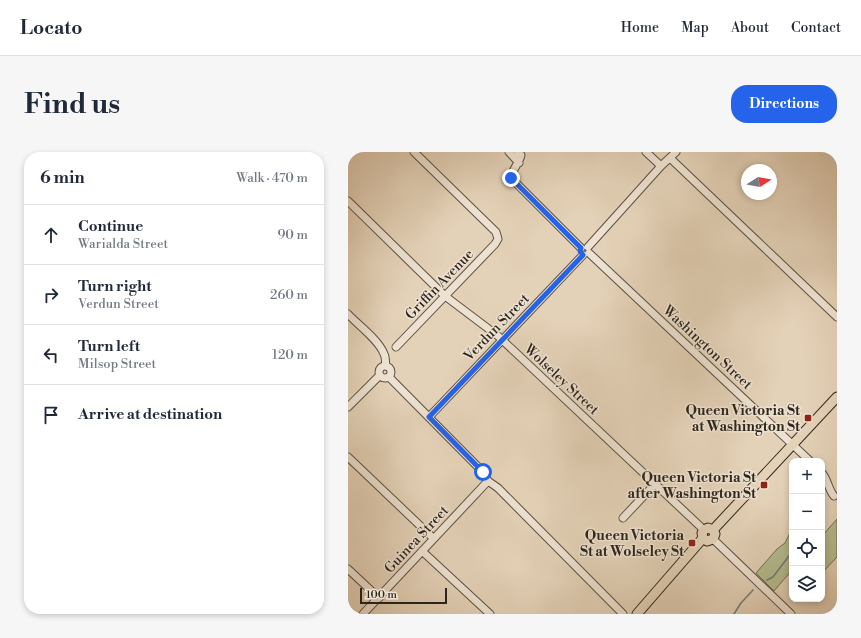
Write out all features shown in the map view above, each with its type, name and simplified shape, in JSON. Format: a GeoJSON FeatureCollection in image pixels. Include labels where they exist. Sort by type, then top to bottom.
{"type":"FeatureCollection","features":[{"type":"Feature","properties":{"kind":"main road"},"geometry":{"type":"LineString","coordinates":[[636,614],[708,534],[837,398]]}},
{"type":"Feature","properties":{"kind":"street","name":"Griffin Avenue"},"geometry":{"type":"LineString","coordinates":[[396,347],[495,244],[498,238],[496,232],[414,152]]}},
{"type":"Feature","properties":{"kind":"street"},"geometry":{"type":"LineString","coordinates":[[509,152],[519,163]]}},
{"type":"Feature","properties":{"kind":"street"},"geometry":{"type":"LineString","coordinates":[[518,152],[521,155],[519,163]]}},
{"type":"Feature","properties":{"kind":"street"},"geometry":{"type":"LineString","coordinates":[[646,152],[661,166]]}},
{"type":"Feature","properties":{"kind":"street","name":"Verdun Street"},"geometry":{"type":"LineString","coordinates":[[429,417],[585,251],[661,166],[676,152]]}},
{"type":"Feature","properties":{"kind":"street"},"geometry":{"type":"LineString","coordinates":[[670,158],[837,317]]}},
{"type":"Feature","properties":{"kind":"street","name":"Washington Street"},"geometry":{"type":"LineString","coordinates":[[519,163],[512,173],[511,178],[585,251],[807,458]]}},
{"type":"Feature","properties":{"kind":"street","name":"Wolseley Street"},"geometry":{"type":"LineString","coordinates":[[348,201],[446,296],[501,340],[792,614]]}},
{"type":"Feature","properties":{"kind":"street"},"geometry":{"type":"LineString","coordinates":[[348,314],[382,350],[385,355],[386,366],[391,370],[391,374],[388,377]]}},
{"type":"Feature","properties":{"kind":"street"},"geometry":{"type":"LineString","coordinates":[[348,407],[380,375],[380,369],[386,366]]}},
{"type":"Feature","properties":{"kind":"street"},"geometry":{"type":"LineString","coordinates":[[380,375],[384,378],[388,377],[429,417],[483,472],[488,481],[498,488],[623,614]]}},
{"type":"Feature","properties":{"kind":"street"},"geometry":{"type":"LineString","coordinates":[[348,457],[433,538]]}},
{"type":"Feature","properties":{"kind":"street"},"geometry":{"type":"LineString","coordinates":[[825,477],[830,491],[834,496]]}},
{"type":"Feature","properties":{"kind":"street","name":"Guinea Street"},"geometry":{"type":"LineString","coordinates":[[368,612],[433,538],[488,481]]}},
{"type":"Feature","properties":{"kind":"street"},"geometry":{"type":"LineString","coordinates":[[623,518],[655,484]]}},
{"type":"Feature","properties":{"kind":"street"},"geometry":{"type":"LineString","coordinates":[[422,551],[490,614]]}},
{"type":"Feature","properties":{"kind":"street"},"geometry":{"type":"LineString","coordinates":[[348,569],[379,598]]}},
{"type":"Feature","properties":{"kind":"green space"},"geometry":{"type":"Polygon","coordinates":[[[837,519],[837,557],[825,570],[825,566],[825,533],[837,519]]]}},
{"type":"Feature","properties":{"kind":"green space"},"geometry":{"type":"Polygon","coordinates":[[[789,535],[789,574],[774,591],[756,573],[777,549],[785,543],[789,535]]]}},
{"type":"Feature","properties":{"kind":"waterway"},"geometry":{"type":"LineString","coordinates":[[767,580],[773,577],[792,552],[791,530]]}},
{"type":"Feature","properties":{"kind":"waterway"},"geometry":{"type":"LineString","coordinates":[[734,614],[741,603],[753,590]]}},
{"type":"Feature","properties":{"kind":"place","name":"Queen Victoria St at Washington St"},"geometry":{"type":"Point","coordinates":[808,418]}},
{"type":"Feature","properties":{"kind":"place","name":"Queen Victoria St after Washington St"},"geometry":{"type":"Point","coordinates":[764,485]}},
{"type":"Feature","properties":{"kind":"place","name":"Queen Victoria St at Wolseley St"},"geometry":{"type":"Point","coordinates":[692,543]}},
{"type":"Feature","properties":{"kind":"route"},"geometry":{"type":"LineString","coordinates":[[483,472],[429,417],[583,255],[580,251],[581,248],[511,178]]}}]}
